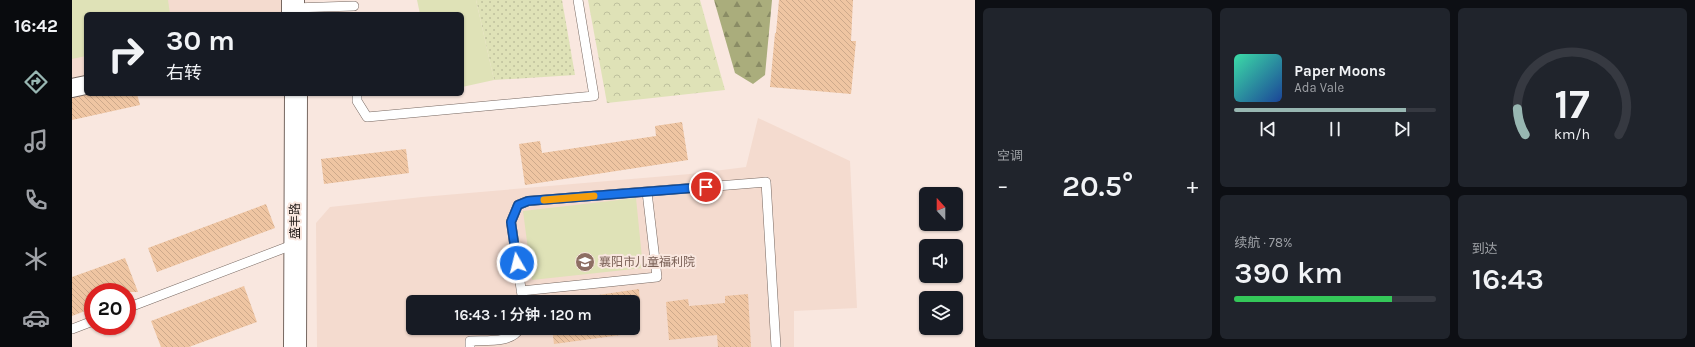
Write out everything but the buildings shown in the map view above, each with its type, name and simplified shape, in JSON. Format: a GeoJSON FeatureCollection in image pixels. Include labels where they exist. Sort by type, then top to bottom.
{"type":"FeatureCollection","features":[{"type":"Feature","properties":{"kind":"street"},"geometry":{"type":"LineString","coordinates":[[72,88],[84,85]]}},
{"type":"Feature","properties":{"kind":"street","name":"盛丰路"},"geometry":{"type":"LineString","coordinates":[[295,347],[296,96]]}},
{"type":"Feature","properties":{"kind":"lane"},"geometry":{"type":"LineString","coordinates":[[357,96],[357,101],[367,117],[594,96],[578,0]]}},
{"type":"Feature","properties":{"kind":"lane"},"geometry":{"type":"LineString","coordinates":[[293,7],[354,7]]}},
{"type":"Feature","properties":{"kind":"lane"},"geometry":{"type":"LineString","coordinates":[[521,295],[511,222],[518,205],[528,201],[766,182],[776,347]]}},
{"type":"Feature","properties":{"kind":"lane"},"geometry":{"type":"LineString","coordinates":[[521,291],[657,277],[647,192]]}},
{"type":"Feature","properties":{"kind":"lane"},"geometry":{"type":"LineString","coordinates":[[136,305],[295,244]]}},
{"type":"Feature","properties":{"kind":"lane"},"geometry":{"type":"LineString","coordinates":[[72,329],[84,324]]}},
{"type":"Feature","properties":{"kind":"lane"},"geometry":{"type":"LineString","coordinates":[[470,347],[470,341],[507,339],[513,335]]}},
{"type":"Feature","properties":{"kind":"shaded area"},"geometry":{"type":"Polygon","coordinates":[[[72,0],[281,0],[282,12],[84,12],[84,75],[72,78],[72,0]]]}},
{"type":"Feature","properties":{"kind":"shaded area","name":"襄阳市儿童福利院"},"geometry":{"type":"Polygon","coordinates":[[[758,118],[850,161],[857,308],[794,311],[794,347],[317,347],[316,223],[330,207],[422,197],[690,174],[746,167],[758,118]]]}},
{"type":"Feature","properties":{"kind":"green space"},"geometry":{"type":"Polygon","coordinates":[[[72,0],[168,0],[170,12],[84,12],[84,56],[72,59],[72,0]]]}},
{"type":"Feature","properties":{"kind":"green space"},"geometry":{"type":"Polygon","coordinates":[[[417,0],[476,0],[494,80],[464,87],[464,12],[420,12],[417,0]]]}},
{"type":"Feature","properties":{"kind":"green space"},"geometry":{"type":"Polygon","coordinates":[[[476,0],[562,0],[575,75],[494,80],[476,0]]]}},
{"type":"Feature","properties":{"kind":"green space"},"geometry":{"type":"Polygon","coordinates":[[[588,0],[700,0],[725,90],[607,103],[588,0]]]}},
{"type":"Feature","properties":{"kind":"green space"},"geometry":{"type":"Polygon","coordinates":[[[714,0],[772,0],[765,75],[753,84],[735,73],[714,0]]]}},
{"type":"Feature","properties":{"kind":"green space"},"geometry":{"type":"Polygon","coordinates":[[[636,198],[643,268],[532,280],[523,211],[636,198]]]}},
{"type":"Feature","properties":{"kind":"slow traffic"},"geometry":{"type":"LineString","coordinates":[[544,200],[594,196]]}},
{"type":"Feature","properties":{"kind":"place","name":"襄阳市儿童福利院"},"geometry":{"type":"Point","coordinates":[585,262]}},
{"type":"Feature","properties":{"kind":"route"},"geometry":{"type":"LineString","coordinates":[[517,263],[511,222],[518,205],[528,201],[706,187]]}}]}
